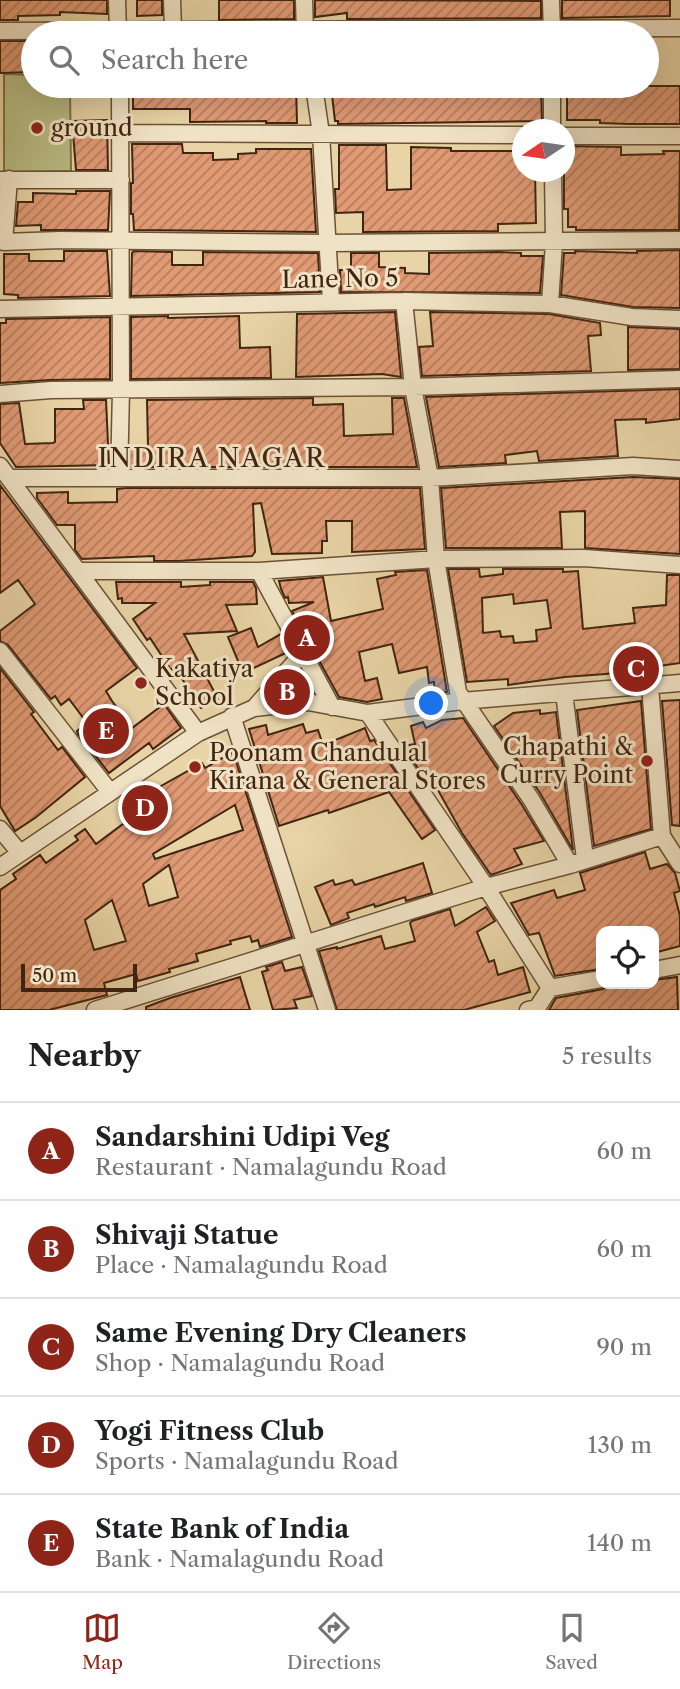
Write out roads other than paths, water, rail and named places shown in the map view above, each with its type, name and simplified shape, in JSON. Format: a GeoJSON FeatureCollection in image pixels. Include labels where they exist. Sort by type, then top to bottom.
{"type":"FeatureCollection","features":[{"type":"Feature","properties":{"kind":"street"},"geometry":{"type":"LineString","coordinates":[[117,0],[118,21]]}},
{"type":"Feature","properties":{"kind":"street"},"geometry":{"type":"LineString","coordinates":[[172,0],[173,21]]}},
{"type":"Feature","properties":{"kind":"street"},"geometry":{"type":"LineString","coordinates":[[304,0],[305,21]]}},
{"type":"Feature","properties":{"kind":"street"},"geometry":{"type":"LineString","coordinates":[[551,0],[552,21]]}},
{"type":"Feature","properties":{"kind":"street"},"geometry":{"type":"LineString","coordinates":[[659,29],[680,29]]}},
{"type":"Feature","properties":{"kind":"street"},"geometry":{"type":"LineString","coordinates":[[0,31],[21,31]]}},
{"type":"Feature","properties":{"kind":"street"},"geometry":{"type":"LineString","coordinates":[[119,478],[120,98]]}},
{"type":"Feature","properties":{"kind":"street"},"geometry":{"type":"LineString","coordinates":[[316,98],[321,134],[331,301]]}},
{"type":"Feature","properties":{"kind":"street"},"geometry":{"type":"LineString","coordinates":[[552,98],[552,119]]}},
{"type":"Feature","properties":{"kind":"street"},"geometry":{"type":"LineString","coordinates":[[121,133],[512,135]]}},
{"type":"Feature","properties":{"kind":"street"},"geometry":{"type":"LineString","coordinates":[[575,136],[680,136]]}},
{"type":"Feature","properties":{"kind":"street"},"geometry":{"type":"LineString","coordinates":[[121,180],[4,179],[2,245],[119,242],[680,240]]}},
{"type":"Feature","properties":{"kind":"street"},"geometry":{"type":"LineString","coordinates":[[550,304],[554,242],[553,182]]}},
{"type":"Feature","properties":{"kind":"street"},"geometry":{"type":"LineString","coordinates":[[404,301],[413,387],[430,478],[436,559],[458,692],[577,862]]}},
{"type":"Feature","properties":{"kind":"street","name":"Lane No 5"},"geometry":{"type":"LineString","coordinates":[[0,309],[404,301],[550,304],[632,317],[680,319]]}},
{"type":"Feature","properties":{"kind":"street"},"geometry":{"type":"LineString","coordinates":[[0,394],[51,390],[413,387],[680,379]]}},
{"type":"Feature","properties":{"kind":"street"},"geometry":{"type":"LineString","coordinates":[[5,472],[119,478],[430,478],[633,466],[680,469]]}},
{"type":"Feature","properties":{"kind":"street"},"geometry":{"type":"LineString","coordinates":[[5,472],[198,733]]}},
{"type":"Feature","properties":{"kind":"street"},"geometry":{"type":"LineString","coordinates":[[80,571],[259,571],[436,559],[584,558],[680,565]]}},
{"type":"Feature","properties":{"kind":"street"},"geometry":{"type":"LineString","coordinates":[[259,571],[332,707]]}},
{"type":"Feature","properties":{"kind":"street"},"geometry":{"type":"LineString","coordinates":[[0,651],[110,792]]}},
{"type":"Feature","properties":{"kind":"street"},"geometry":{"type":"LineString","coordinates":[[254,708],[303,653]]}},
{"type":"Feature","properties":{"kind":"street"},"geometry":{"type":"LineString","coordinates":[[0,866],[198,733],[254,708],[308,702],[368,713],[462,701],[680,683]]}},
{"type":"Feature","properties":{"kind":"street"},"geometry":{"type":"LineString","coordinates":[[650,686],[662,836],[680,864]]}},
{"type":"Feature","properties":{"kind":"street"},"geometry":{"type":"LineString","coordinates":[[564,693],[577,862]]}},
{"type":"Feature","properties":{"kind":"street"},"geometry":{"type":"LineString","coordinates":[[368,713],[550,988]]}},
{"type":"Feature","properties":{"kind":"street"},"geometry":{"type":"LineString","coordinates":[[232,716],[327,1010]]}},
{"type":"Feature","properties":{"kind":"street"},"geometry":{"type":"LineString","coordinates":[[0,829],[20,853]]}},
{"type":"Feature","properties":{"kind":"street"},"geometry":{"type":"LineString","coordinates":[[95,1010],[485,887],[662,836]]}},
{"type":"Feature","properties":{"kind":"street"},"geometry":{"type":"LineString","coordinates":[[659,969],[680,965]]}},
{"type":"Feature","properties":{"kind":"street"},"geometry":{"type":"LineString","coordinates":[[534,1009],[550,988],[596,980]]}},
{"type":"Feature","properties":{"kind":"place","name":"ground"},"geometry":{"type":"Point","coordinates":[37,128]}},
{"type":"Feature","properties":{"kind":"place","name":"Sandarshini Udipi Veg"},"geometry":{"type":"Point","coordinates":[307,638]}},
{"type":"Feature","properties":{"kind":"place","name":"Same Evening Dry Cleaners"},"geometry":{"type":"Point","coordinates":[636,669]}},
{"type":"Feature","properties":{"kind":"place","name":"Kakatiya School"},"geometry":{"type":"Point","coordinates":[141,683]}},
{"type":"Feature","properties":{"kind":"place","name":"Shivaji Statue"},"geometry":{"type":"Point","coordinates":[287,692]}},
{"type":"Feature","properties":{"kind":"place","name":"State Bank of India"},"geometry":{"type":"Point","coordinates":[106,731]}},
{"type":"Feature","properties":{"kind":"place","name":"Chapathi & Curry Point"},"geometry":{"type":"Point","coordinates":[647,761]}},
{"type":"Feature","properties":{"kind":"place","name":"Poonam Chandulal Kirana & General Stores"},"geometry":{"type":"Point","coordinates":[195,767]}},
{"type":"Feature","properties":{"kind":"place","name":"Yogi Fitness Club"},"geometry":{"type":"Point","coordinates":[145,808]}},
{"type":"Feature","properties":{"kind":"district","name":"INDIRA NAGAR"},"geometry":{"type":"Point","coordinates":[212,458]}}]}
